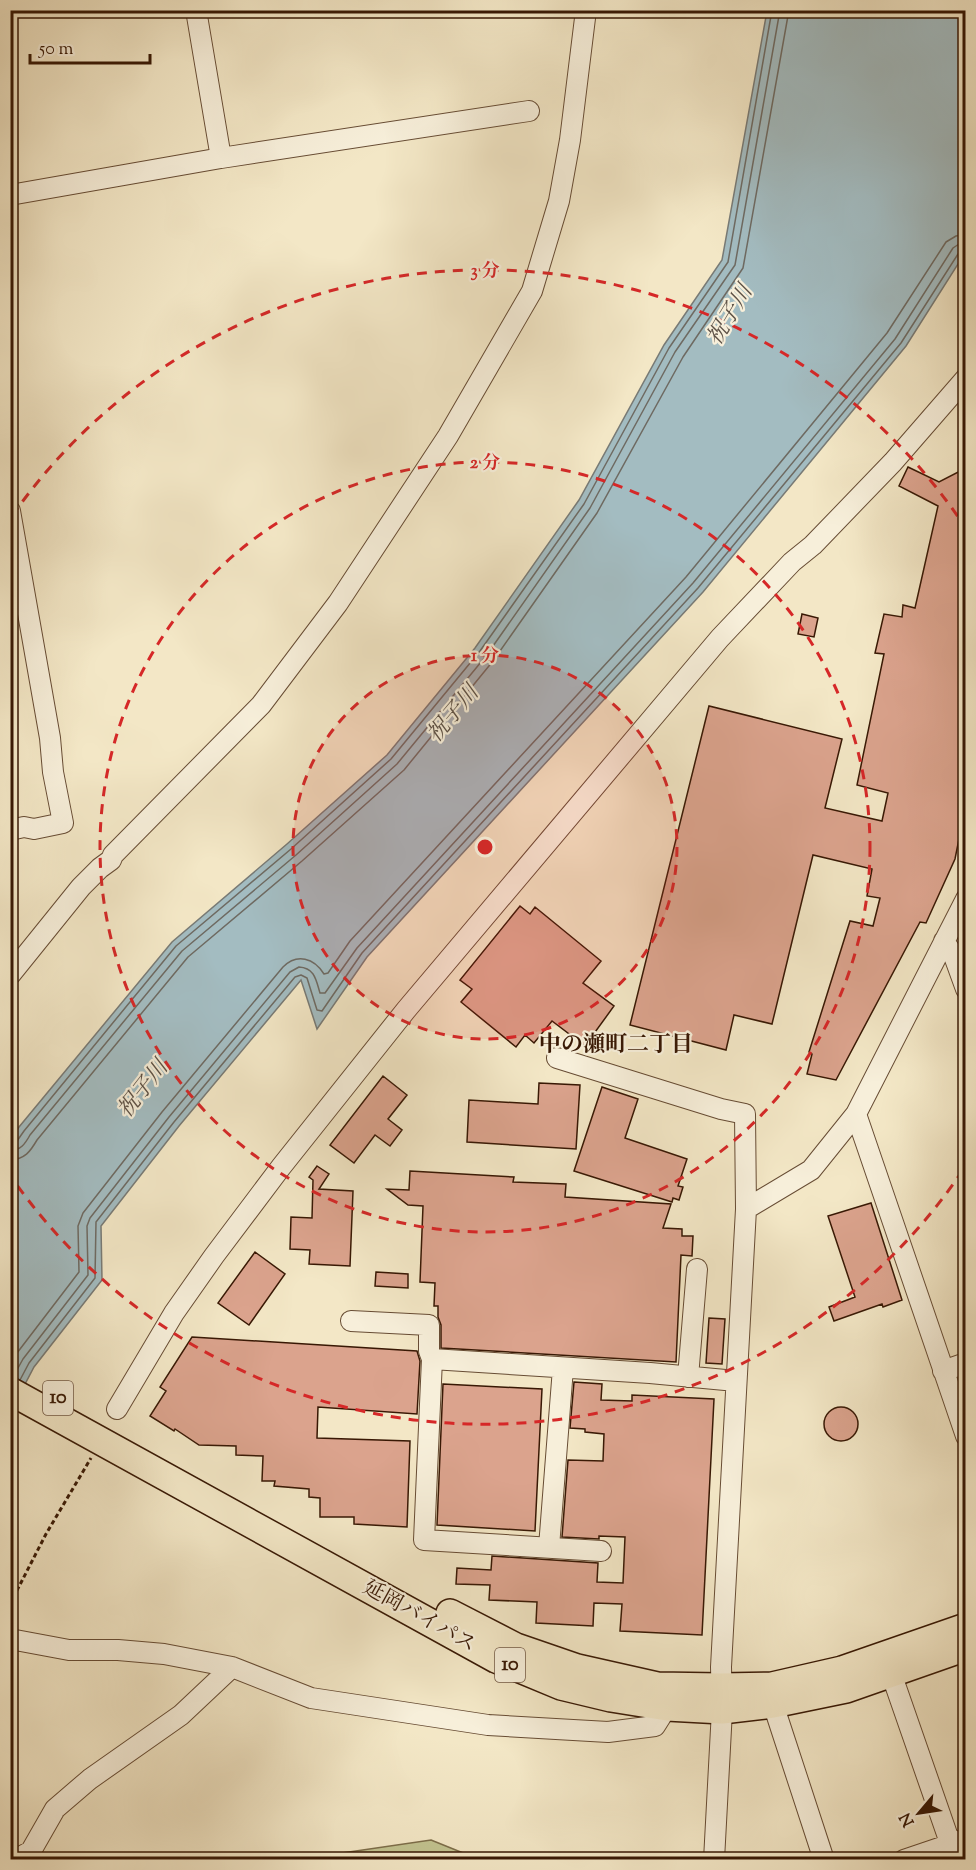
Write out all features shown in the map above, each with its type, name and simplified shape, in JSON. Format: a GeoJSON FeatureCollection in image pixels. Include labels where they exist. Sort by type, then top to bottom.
{"type":"FeatureCollection","features":[{"type":"Feature","properties":{"kind":"highway","name":"延岡バイパス"},"geometry":{"type":"LineString","coordinates":[[10,1371],[496,1659],[561,1686],[611,1698],[667,1707],[722,1699],[842,1670],[966,1627]]}},
{"type":"Feature","properties":{"kind":"highway","name":"延岡バイパス"},"geometry":{"type":"LineString","coordinates":[[10,1391],[105,1429],[475,1627],[516,1647],[577,1668],[722,1699],[773,1704],[846,1689],[966,1647]]}},
{"type":"Feature","properties":{"kind":"street"},"geometry":{"type":"LineString","coordinates":[[196,10],[221,158]]}},
{"type":"Feature","properties":{"kind":"street"},"geometry":{"type":"LineString","coordinates":[[10,975],[81,887],[111,860],[113,855],[261,705],[338,603],[448,436],[532,291],[560,201],[586,10]]}},
{"type":"Feature","properties":{"kind":"street"},"geometry":{"type":"LineString","coordinates":[[10,195],[221,158],[529,111]]}},
{"type":"Feature","properties":{"kind":"street"},"geometry":{"type":"LineString","coordinates":[[105,1429],[174,1313],[214,1256],[281,1167],[406,1010],[720,638],[792,562],[813,545],[893,462],[966,378]]}},
{"type":"Feature","properties":{"kind":"street"},"geometry":{"type":"LineString","coordinates":[[10,511],[63,823],[34,829],[24,827],[10,830]]}},
{"type":"Feature","properties":{"kind":"street"},"geometry":{"type":"LineString","coordinates":[[746,1209],[811,1170],[856,1114],[966,899]]}},
{"type":"Feature","properties":{"kind":"street"},"geometry":{"type":"LineString","coordinates":[[944,941],[954,956],[966,989]]}},
{"type":"Feature","properties":{"kind":"street"},"geometry":{"type":"LineString","coordinates":[[557,1058],[721,1109],[745,1114],[746,1209],[714,1860]]}},
{"type":"Feature","properties":{"kind":"street"},"geometry":{"type":"LineString","coordinates":[[856,1114],[966,1436]]}},
{"type":"Feature","properties":{"kind":"street"},"geometry":{"type":"LineString","coordinates":[[688,1377],[697,1269]]}},
{"type":"Feature","properties":{"kind":"street"},"geometry":{"type":"LineString","coordinates":[[351,1321],[429,1326],[429,1351],[432,1359],[424,1540],[601,1551]]}},
{"type":"Feature","properties":{"kind":"street"},"geometry":{"type":"LineString","coordinates":[[432,1359],[736,1381]]}},
{"type":"Feature","properties":{"kind":"street"},"geometry":{"type":"LineString","coordinates":[[943,1371],[966,1363]]}},
{"type":"Feature","properties":{"kind":"street"},"geometry":{"type":"LineString","coordinates":[[549,1547],[563,1368]]}},
{"type":"Feature","properties":{"kind":"street"},"geometry":{"type":"LineString","coordinates":[[10,1639],[69,1650],[118,1650],[164,1654],[232,1667],[311,1698],[488,1725],[608,1732],[655,1726],[667,1707]]}},
{"type":"Feature","properties":{"kind":"street"},"geometry":{"type":"LineString","coordinates":[[15,1860],[31,1851],[55,1809],[90,1779],[181,1715],[232,1667]]}},
{"type":"Feature","properties":{"kind":"street"},"geometry":{"type":"LineString","coordinates":[[891,1673],[958,1847],[904,1860]]}},
{"type":"Feature","properties":{"kind":"street"},"geometry":{"type":"LineString","coordinates":[[604,1731],[611,1698]]}},
{"type":"Feature","properties":{"kind":"street"},"geometry":{"type":"LineString","coordinates":[[773,1704],[824,1860]]}},
{"type":"Feature","properties":{"kind":"path"},"geometry":{"type":"LineString","coordinates":[[10,1604],[105,1429]]}},
{"type":"Feature","properties":{"kind":"green space"},"geometry":{"type":"Polygon","coordinates":[[[431,1840],[478,1859],[301,1859],[431,1840]]]}},
{"type":"Feature","properties":{"kind":"water","name":"祝子川"},"geometry":{"type":"Polygon","coordinates":[[[767,11],[965,11],[965,253],[906,346],[703,592],[367,957],[317,1029],[301,980],[179,1126],[101,1226],[102,1280],[34,1367],[11,1411],[10,1141],[19,1127],[172,942],[387,755],[475,648],[579,500],[664,345],[722,260],[767,11]]]}},
{"type":"Feature","properties":{"kind":"building"},"geometry":{"type":"Polygon","coordinates":[[[908,467],[939,482],[966,468],[966,830],[961,829],[955,859],[926,923],[920,922],[836,1080],[807,1074],[812,1054],[809,1052],[850,921],[873,926],[880,898],[867,896],[872,869],[813,855],[772,1024],[734,1015],[726,1050],[630,1025],[709,706],[842,739],[825,808],[882,821],[888,793],[857,785],[884,654],[875,653],[884,614],[902,617],[903,605],[915,608],[938,506],[899,486],[908,467]]]}},
{"type":"Feature","properties":{"kind":"building"},"geometry":{"type":"Polygon","coordinates":[[[802,614],[818,618],[814,637],[798,634],[802,614]]]}},
{"type":"Feature","properties":{"kind":"building"},"geometry":{"type":"Polygon","coordinates":[[[520,906],[530,914],[535,907],[601,961],[583,983],[614,1006],[585,1046],[552,1021],[534,1043],[525,1035],[516,1047],[461,1002],[472,989],[460,980],[520,906]]]}},
{"type":"Feature","properties":{"kind":"building"},"geometry":{"type":"Polygon","coordinates":[[[383,1076],[407,1095],[388,1119],[402,1130],[390,1146],[375,1135],[354,1163],[330,1145],[383,1076]]]}},
{"type":"Feature","properties":{"kind":"building"},"geometry":{"type":"Polygon","coordinates":[[[539,1083],[580,1085],[576,1149],[467,1142],[469,1100],[538,1104],[539,1083]]]}},
{"type":"Feature","properties":{"kind":"building"},"geometry":{"type":"Polygon","coordinates":[[[602,1087],[638,1099],[625,1138],[687,1159],[678,1186],[683,1187],[679,1200],[673,1198],[672,1202],[574,1171],[602,1087]]]}},
{"type":"Feature","properties":{"kind":"building"},"geometry":{"type":"Polygon","coordinates":[[[317,1166],[329,1174],[319,1189],[353,1191],[350,1266],[309,1264],[310,1250],[290,1249],[291,1217],[312,1218],[313,1180],[309,1177],[317,1166]]]}},
{"type":"Feature","properties":{"kind":"building"},"geometry":{"type":"Polygon","coordinates":[[[410,1171],[514,1177],[513,1182],[566,1184],[565,1197],[671,1204],[663,1228],[682,1229],[682,1236],[693,1236],[692,1256],[681,1255],[676,1362],[441,1348],[438,1306],[434,1306],[435,1283],[420,1282],[423,1206],[408,1205],[387,1189],[409,1190],[410,1171]]]}},
{"type":"Feature","properties":{"kind":"building"},"geometry":{"type":"Polygon","coordinates":[[[871,1203],[902,1300],[883,1307],[882,1304],[834,1321],[829,1307],[855,1297],[828,1216],[871,1203]]]}},
{"type":"Feature","properties":{"kind":"building"},"geometry":{"type":"Polygon","coordinates":[[[255,1252],[285,1274],[249,1325],[218,1303],[255,1252]]]}},
{"type":"Feature","properties":{"kind":"building"},"geometry":{"type":"Polygon","coordinates":[[[376,1272],[408,1274],[408,1288],[375,1286],[376,1272]]]}},
{"type":"Feature","properties":{"kind":"building"},"geometry":{"type":"Polygon","coordinates":[[[709,1318],[725,1319],[722,1364],[706,1363],[709,1318]]]}},
{"type":"Feature","properties":{"kind":"building"},"geometry":{"type":"Polygon","coordinates":[[[192,1337],[417,1351],[420,1361],[417,1414],[318,1407],[317,1438],[410,1441],[407,1527],[354,1524],[354,1517],[320,1517],[320,1498],[309,1497],[309,1489],[274,1486],[275,1481],[262,1481],[263,1456],[236,1455],[236,1446],[199,1445],[150,1416],[166,1391],[160,1387],[192,1337]]]}},
{"type":"Feature","properties":{"kind":"building"},"geometry":{"type":"Polygon","coordinates":[[[574,1382],[602,1384],[601,1400],[632,1401],[632,1395],[714,1399],[702,1635],[620,1631],[622,1604],[594,1603],[593,1626],[536,1623],[537,1602],[489,1600],[490,1585],[456,1584],[457,1568],[491,1570],[492,1556],[598,1563],[597,1582],[623,1583],[625,1537],[599,1536],[599,1539],[562,1537],[568,1460],[603,1461],[604,1434],[570,1428],[574,1382]]]}},
{"type":"Feature","properties":{"kind":"building"},"geometry":{"type":"Polygon","coordinates":[[[443,1384],[542,1389],[535,1531],[437,1525],[443,1384]]]}},
{"type":"Feature","properties":{"kind":"building"},"geometry":{"type":"Polygon","coordinates":[[[841,1407],[853,1412],[858,1424],[853,1436],[841,1441],[829,1436],[824,1424],[829,1412],[841,1407]]]}},
{"type":"Feature","properties":{"kind":"waterway"},"geometry":{"type":"LineString","coordinates":[[960,257],[966,278]]}},
{"type":"Feature","properties":{"kind":"district","name":"中の瀬町二丁目"},"geometry":{"type":"Point","coordinates":[616,1046]}}]}
